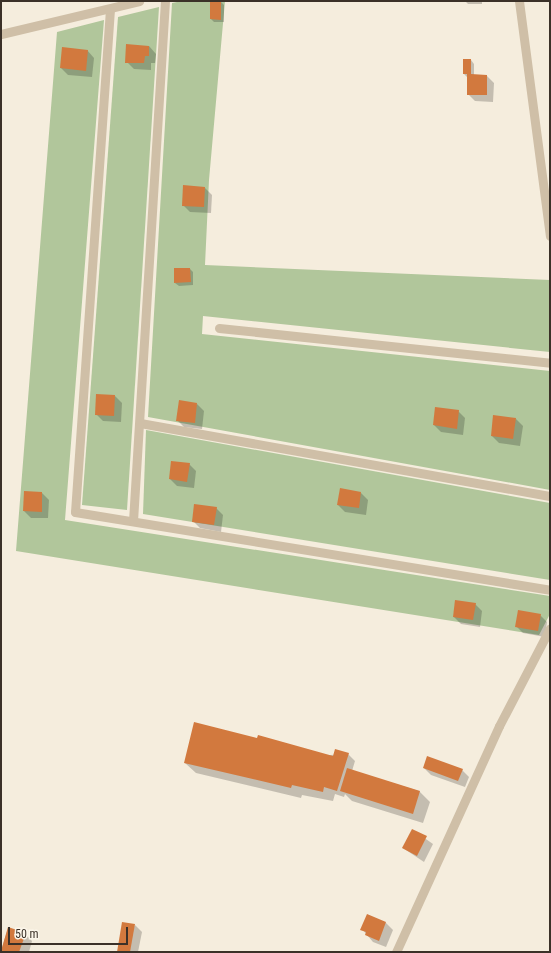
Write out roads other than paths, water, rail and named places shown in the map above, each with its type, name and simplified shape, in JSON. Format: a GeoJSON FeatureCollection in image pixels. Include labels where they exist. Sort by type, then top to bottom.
{"type":"FeatureCollection","features":[{"type":"Feature","properties":{"kind":"lane"},"geometry":{"type":"LineString","coordinates":[[1,34],[139,1]]}},
{"type":"Feature","properties":{"kind":"lane"},"geometry":{"type":"LineString","coordinates":[[133,522],[165,1]]}},
{"type":"Feature","properties":{"kind":"lane"},"geometry":{"type":"LineString","coordinates":[[519,1],[550,236]]}},
{"type":"Feature","properties":{"kind":"lane"},"geometry":{"type":"LineString","coordinates":[[110,9],[74,512],[550,590]]}},
{"type":"Feature","properties":{"kind":"lane"},"geometry":{"type":"LineString","coordinates":[[219,328],[550,363]]}},
{"type":"Feature","properties":{"kind":"lane"},"geometry":{"type":"LineString","coordinates":[[140,423],[550,496]]}},
{"type":"Feature","properties":{"kind":"lane"},"geometry":{"type":"LineString","coordinates":[[396,952],[500,726],[550,628]]}}]}
